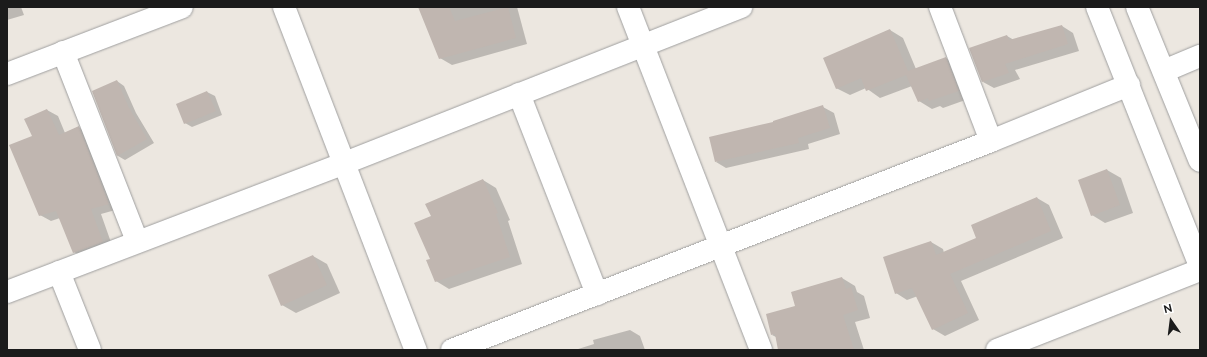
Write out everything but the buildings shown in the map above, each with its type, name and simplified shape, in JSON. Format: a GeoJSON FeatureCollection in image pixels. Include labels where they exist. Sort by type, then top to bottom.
{"type":"FeatureCollection","features":[{"type":"Feature","properties":{"kind":"street"},"geometry":{"type":"LineString","coordinates":[[7,74],[182,7]]}},
{"type":"Feature","properties":{"kind":"street"},"geometry":{"type":"LineString","coordinates":[[284,7],[416,350]]}},
{"type":"Feature","properties":{"kind":"street"},"geometry":{"type":"LineString","coordinates":[[628,7],[761,350]]}},
{"type":"Feature","properties":{"kind":"street"},"geometry":{"type":"LineString","coordinates":[[7,292],[137,241],[345,163],[643,44],[740,7]]}},
{"type":"Feature","properties":{"kind":"street"},"geometry":{"type":"LineString","coordinates":[[940,7],[991,141]]}},
{"type":"Feature","properties":{"kind":"street"},"geometry":{"type":"LineString","coordinates":[[1097,7],[1200,266]]}},
{"type":"Feature","properties":{"kind":"street"},"geometry":{"type":"LineString","coordinates":[[1138,7],[1200,161]]}},
{"type":"Feature","properties":{"kind":"street"},"geometry":{"type":"LineString","coordinates":[[63,52],[137,241]]}},
{"type":"Feature","properties":{"kind":"street"},"geometry":{"type":"LineString","coordinates":[[1164,71],[1200,56]]}},
{"type":"Feature","properties":{"kind":"street"},"geometry":{"type":"LineString","coordinates":[[452,350],[991,141],[1129,85]]}},
{"type":"Feature","properties":{"kind":"street"},"geometry":{"type":"LineString","coordinates":[[519,94],[596,294]]}},
{"type":"Feature","properties":{"kind":"street"},"geometry":{"type":"LineString","coordinates":[[996,350],[1200,270]]}},
{"type":"Feature","properties":{"kind":"street"},"geometry":{"type":"LineString","coordinates":[[60,272],[90,350]]}}]}
